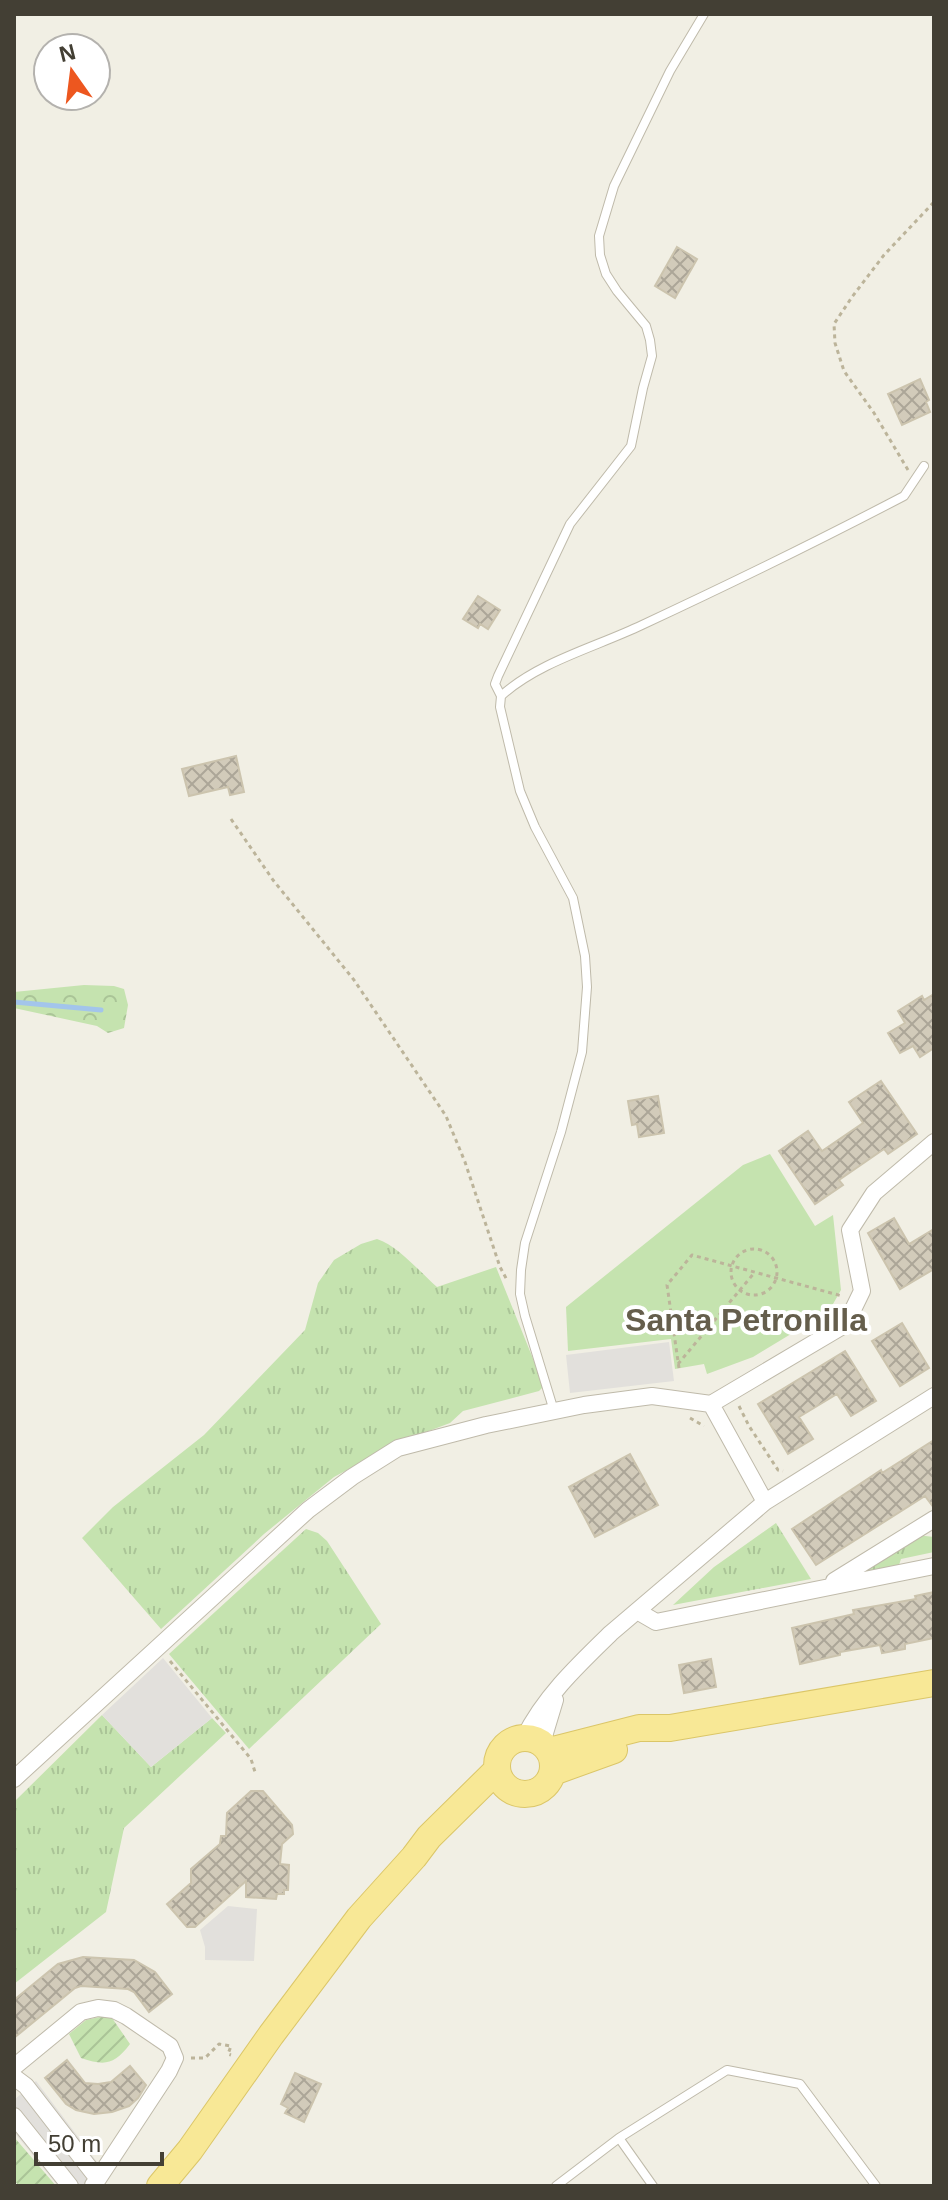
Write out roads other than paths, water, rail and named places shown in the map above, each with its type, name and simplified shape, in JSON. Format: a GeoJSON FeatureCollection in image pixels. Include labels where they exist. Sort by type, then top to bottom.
{"type":"FeatureCollection","features":[{"type":"Feature","properties":{"kind":"main road"},"geometry":{"type":"LineString","coordinates":[[542,1751],[549,1782],[541,1790],[529,1794],[517,1793],[503,1779],[500,1754],[510,1742],[542,1751],[639,1728],[670,1728],[934,1683]]}},
{"type":"Feature","properties":{"kind":"main road"},"geometry":{"type":"LineString","coordinates":[[160,2186],[190,2150],[264,2044],[359,1918],[429,1837],[503,1779]]}},
{"type":"Feature","properties":{"kind":"street"},"geometry":{"type":"LineString","coordinates":[[14,1779],[308,1510],[398,1448],[554,1411],[652,1396],[711,1404],[846,1324],[862,1291],[850,1230],[874,1193],[934,1142]]}},
{"type":"Feature","properties":{"kind":"street"},"geometry":{"type":"LineString","coordinates":[[542,1751],[550,1713],[562,1684],[600,1644],[765,1502],[934,1396]]}},
{"type":"Feature","properties":{"kind":"street"},"geometry":{"type":"LineString","coordinates":[[711,1404],[765,1502]]}},
{"type":"Feature","properties":{"kind":"street"},"geometry":{"type":"LineString","coordinates":[[822,1589],[934,1519]]}},
{"type":"Feature","properties":{"kind":"street"},"geometry":{"type":"LineString","coordinates":[[637,1611],[656,1622],[934,1566]]}},
{"type":"Feature","properties":{"kind":"street"},"geometry":{"type":"LineString","coordinates":[[14,2067],[81,2012],[98,2008],[114,2010],[126,2016],[170,2046],[175,2058],[158,2089],[95,2182],[18,2086]]}},
{"type":"Feature","properties":{"kind":"street"},"geometry":{"type":"LineString","coordinates":[[14,2116],[70,2186]]}},
{"type":"Feature","properties":{"kind":"lane"},"geometry":{"type":"LineString","coordinates":[[554,1411],[520,1294],[525,1243],[582,1052],[587,987],[585,956],[573,898],[535,827],[520,791],[500,707],[501,696],[495,684],[570,524],[631,446],[652,356],[650,340],[646,326],[606,274],[600,255],[599,236],[614,186],[670,71],[704,14]]}},
{"type":"Feature","properties":{"kind":"lane"},"geometry":{"type":"LineString","coordinates":[[501,696],[514,684],[540,670],[639,626],[891,504],[904,496],[924,466]]}},
{"type":"Feature","properties":{"kind":"lane"},"geometry":{"type":"LineString","coordinates":[[556,2186],[619,2138],[727,2070],[800,2084],[876,2186]]}},
{"type":"Feature","properties":{"kind":"lane"},"geometry":{"type":"LineString","coordinates":[[619,2138],[653,2186]]}},
{"type":"Feature","properties":{"kind":"waterway"},"geometry":{"type":"LineString","coordinates":[[14,1002],[101,1010]]}},
{"type":"Feature","properties":{"kind":"district","name":"Santa Petronilla"},"geometry":{"type":"Point","coordinates":[746,1320]}}]}
